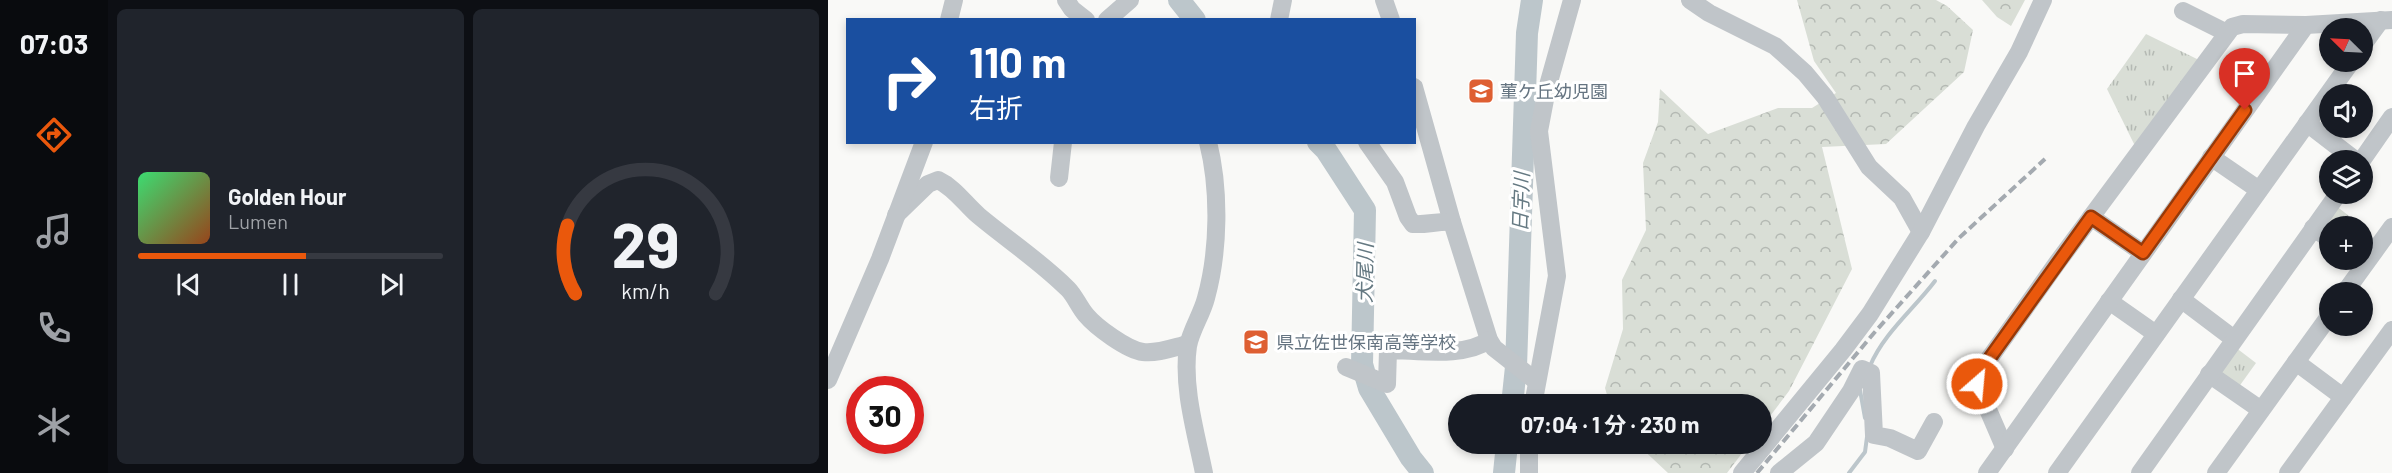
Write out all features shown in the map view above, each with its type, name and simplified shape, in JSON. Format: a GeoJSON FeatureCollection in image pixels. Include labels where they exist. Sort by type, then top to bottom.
{"type":"FeatureCollection","features":[{"type":"Feature","properties":{"kind":"street"},"geometry":{"type":"LineString","coordinates":[[950,18],[954,0]]}},
{"type":"Feature","properties":{"kind":"street"},"geometry":{"type":"LineString","coordinates":[[1066,0],[1072,9],[1083,18]]}},
{"type":"Feature","properties":{"kind":"street"},"geometry":{"type":"LineString","coordinates":[[1109,18],[1130,0]]}},
{"type":"Feature","properties":{"kind":"street"},"geometry":{"type":"LineString","coordinates":[[1279,18],[1283,0]]}},
{"type":"Feature","properties":{"kind":"street"},"geometry":{"type":"LineString","coordinates":[[1384,0],[1390,18]]}},
{"type":"Feature","properties":{"kind":"street"},"geometry":{"type":"LineString","coordinates":[[1533,394],[1533,378],[1546,342],[1557,276],[1539,131],[1547,88],[1572,0]]}},
{"type":"Feature","properties":{"kind":"street"},"geometry":{"type":"LineString","coordinates":[[1690,0],[1709,13],[1775,46],[1805,73],[1825,97],[1869,166],[1902,198],[1921,232]]}},
{"type":"Feature","properties":{"kind":"street"},"geometry":{"type":"LineString","coordinates":[[1742,473],[1870,314],[1921,232],[1976,126],[2019,52],[2043,0]]}},
{"type":"Feature","properties":{"kind":"street"},"geometry":{"type":"LineString","coordinates":[[2182,11],[2227,33]]}},
{"type":"Feature","properties":{"kind":"street"},"geometry":{"type":"LineString","coordinates":[[2005,449],[1977,384],[1979,373],[2232,27],[2243,24],[2306,25],[2387,20]]}},
{"type":"Feature","properties":{"kind":"street"},"geometry":{"type":"LineString","coordinates":[[2373,35],[2387,20]]}},
{"type":"Feature","properties":{"kind":"street"},"geometry":{"type":"LineString","coordinates":[[1992,471],[2109,301],[2306,25]]}},
{"type":"Feature","properties":{"kind":"street"},"geometry":{"type":"LineString","coordinates":[[2057,473],[2344,72]]}},
{"type":"Feature","properties":{"kind":"street"},"geometry":{"type":"LineString","coordinates":[[1416,94],[1452,222],[1491,344],[1533,378]]}},
{"type":"Feature","properties":{"kind":"street"},"geometry":{"type":"LineString","coordinates":[[2369,150],[2392,117]]}},
{"type":"Feature","properties":{"kind":"street"},"geometry":{"type":"LineString","coordinates":[[2307,123],[2342,150]]}},
{"type":"Feature","properties":{"kind":"street"},"geometry":{"type":"LineString","coordinates":[[828,380],[923,144]]}},
{"type":"Feature","properties":{"kind":"street"},"geometry":{"type":"LineString","coordinates":[[1059,178],[1063,144]]}},
{"type":"Feature","properties":{"kind":"street"},"geometry":{"type":"LineString","coordinates":[[1204,473],[1191,422],[1188,344],[1204,307],[1215,256],[1213,167],[1208,144]]}},
{"type":"Feature","properties":{"kind":"street"},"geometry":{"type":"LineString","coordinates":[[1368,144],[1395,182],[1408,217],[1413,224],[1427,225],[1436,221],[1452,222]]}},
{"type":"Feature","properties":{"kind":"street"},"geometry":{"type":"LineString","coordinates":[[2211,157],[2259,190]]}},
{"type":"Feature","properties":{"kind":"street"},"geometry":{"type":"LineString","coordinates":[[896,215],[928,184],[938,180],[948,185],[980,217],[1030,254],[1071,292],[1085,315],[1100,330],[1143,352],[1188,344]]}},
{"type":"Feature","properties":{"kind":"street"},"geometry":{"type":"LineString","coordinates":[[2140,473],[2331,204]]}},
{"type":"Feature","properties":{"kind":"street"},"geometry":{"type":"LineString","coordinates":[[2091,217],[2143,253]]}},
{"type":"Feature","properties":{"kind":"street"},"geometry":{"type":"LineString","coordinates":[[2373,249],[2392,227]]}},
{"type":"Feature","properties":{"kind":"street"},"geometry":{"type":"LineString","coordinates":[[2313,228],[2319,232]]}},
{"type":"Feature","properties":{"kind":"street"},"geometry":{"type":"LineString","coordinates":[[2181,299],[2234,339]]}},
{"type":"Feature","properties":{"kind":"street"},"geometry":{"type":"LineString","coordinates":[[2109,301],[2156,334]]}},
{"type":"Feature","properties":{"kind":"street"},"geometry":{"type":"LineString","coordinates":[[2216,473],[2319,330]]}},
{"type":"Feature","properties":{"kind":"street"},"geometry":{"type":"LineString","coordinates":[[2288,473],[2392,330]]}},
{"type":"Feature","properties":{"kind":"street"},"geometry":{"type":"LineString","coordinates":[[1346,367],[1387,384],[1388,350],[1461,351],[1491,344]]}},
{"type":"Feature","properties":{"kind":"street"},"geometry":{"type":"LineString","coordinates":[[2295,362],[2343,397]]}},
{"type":"Feature","properties":{"kind":"street"},"geometry":{"type":"LineString","coordinates":[[1779,473],[1816,443],[1867,371],[1874,435],[1890,438],[1918,451],[1934,422]]}},
{"type":"Feature","properties":{"kind":"street"},"geometry":{"type":"LineString","coordinates":[[2209,374],[2261,410]]}},
{"type":"Feature","properties":{"kind":"street"},"geometry":{"type":"LineString","coordinates":[[1529,454],[1529,473]]}},
{"type":"Feature","properties":{"kind":"green space"},"geometry":{"type":"Polygon","coordinates":[[[1797,0],[1936,0],[1947,6],[1973,30],[1964,72],[1886,144],[1822,147],[1852,269],[1789,391],[1772,413],[1772,394],[1607,394],[1605,388],[1623,329],[1622,280],[1646,230],[1643,163],[1658,122],[1660,89],[1708,134],[1778,108],[1812,108],[1836,93],[1814,61],[1797,0]]]}},
{"type":"Feature","properties":{"kind":"green space"},"geometry":{"type":"Polygon","coordinates":[[[1982,0],[2025,0],[2011,26],[1997,17],[1982,0]]]}},
{"type":"Feature","properties":{"kind":"green space"},"geometry":{"type":"Polygon","coordinates":[[[2146,34],[2199,60],[2136,148],[2107,89],[2146,34]]]}},
{"type":"Feature","properties":{"kind":"green space"},"geometry":{"type":"Polygon","coordinates":[[[2335,205],[2349,216],[2327,216],[2335,205]]]}},
{"type":"Feature","properties":{"kind":"green space"},"geometry":{"type":"Polygon","coordinates":[[[2235,347],[2256,363],[2238,388],[2216,372],[2235,347]]]}},
{"type":"Feature","properties":{"kind":"green space"},"geometry":{"type":"Polygon","coordinates":[[[1648,454],[1741,454],[1727,473],[1668,473],[1648,454]]]}},
{"type":"Feature","properties":{"kind":"waterway","name":"犬尾川"},"geometry":{"type":"LineString","coordinates":[[1179,0],[1193,18]]}},
{"type":"Feature","properties":{"kind":"waterway","name":"日宇川"},"geometry":{"type":"LineString","coordinates":[[1513,394],[1516,367],[1527,33],[1532,0]]}},
{"type":"Feature","properties":{"kind":"waterway","name":"犬尾川"},"geometry":{"type":"LineString","coordinates":[[1320,144],[1365,210],[1362,364],[1369,388],[1411,458],[1423,473]]}},
{"type":"Feature","properties":{"kind":"waterway"},"geometry":{"type":"LineString","coordinates":[[1870,366],[1891,332],[1935,281]]}},
{"type":"Feature","properties":{"kind":"waterway"},"geometry":{"type":"LineString","coordinates":[[1860,390],[1865,418]]}},
{"type":"Feature","properties":{"kind":"waterway"},"geometry":{"type":"LineString","coordinates":[[1849,473],[1865,452],[1867,437]]}},
{"type":"Feature","properties":{"kind":"waterway","name":"日宇川"},"geometry":{"type":"LineString","coordinates":[[1504,473],[1506,454]]}},
{"type":"Feature","properties":{"kind":"railway"},"geometry":{"type":"LineString","coordinates":[[1757,473],[1874,333],[1959,238],[2045,159]]}},
{"type":"Feature","properties":{"kind":"place","name":"菫ケ丘幼児園"},"geometry":{"type":"Point","coordinates":[1481,91]}},
{"type":"Feature","properties":{"kind":"place","name":"県立佐世保南高等学校"},"geometry":{"type":"Point","coordinates":[1256,342]}},
{"type":"Feature","properties":{"kind":"route"},"geometry":{"type":"LineString","coordinates":[[1977,384],[1979,373],[2091,217],[2143,253],[2245,110]]}}]}
